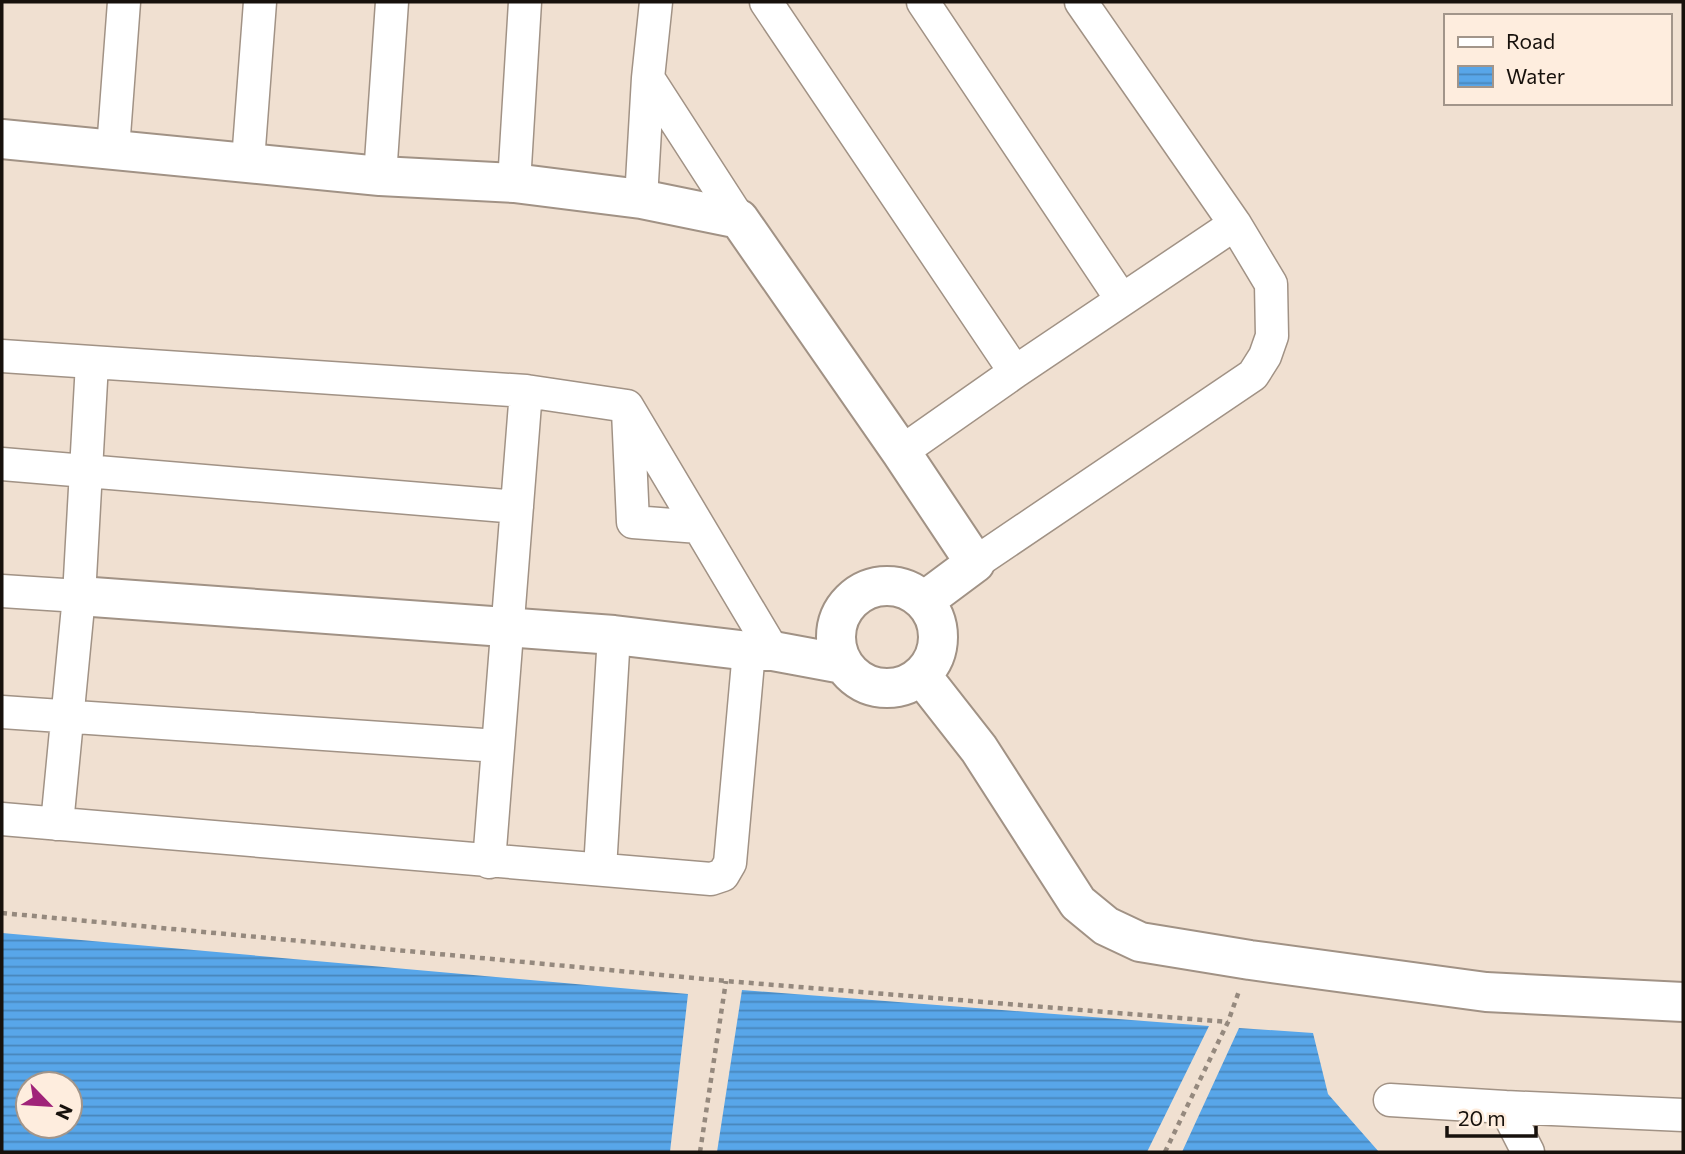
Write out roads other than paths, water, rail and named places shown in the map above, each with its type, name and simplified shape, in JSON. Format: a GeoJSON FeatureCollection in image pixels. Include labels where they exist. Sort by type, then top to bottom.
{"type":"FeatureCollection","features":[{"type":"Feature","properties":{"kind":"street"},"geometry":{"type":"LineString","coordinates":[[113,149],[124,2]]}},
{"type":"Feature","properties":{"kind":"street"},"geometry":{"type":"LineString","coordinates":[[248,161],[260,2]]}},
{"type":"Feature","properties":{"kind":"street"},"geometry":{"type":"LineString","coordinates":[[380,176],[392,2]]}},
{"type":"Feature","properties":{"kind":"street"},"geometry":{"type":"LineString","coordinates":[[514,183],[525,2]]}},
{"type":"Feature","properties":{"kind":"street"},"geometry":{"type":"LineString","coordinates":[[641,199],[648,78],[656,2]]}},
{"type":"Feature","properties":{"kind":"street"},"geometry":{"type":"LineString","coordinates":[[766,2],[1015,372]]}},
{"type":"Feature","properties":{"kind":"street"},"geometry":{"type":"LineString","coordinates":[[923,2],[1122,300]]}},
{"type":"Feature","properties":{"kind":"street"},"geometry":{"type":"LineString","coordinates":[[924,601],[975,563],[1253,375],[1265,356],[1272,336],[1271,284],[1236,224],[1081,2]]}},
{"type":"Feature","properties":{"kind":"street"},"geometry":{"type":"LineString","coordinates":[[648,78],[738,219],[975,563]]}},
{"type":"Feature","properties":{"kind":"street"},"geometry":{"type":"LineString","coordinates":[[2,139],[380,176],[514,183],[641,199],[738,219]]}},
{"type":"Feature","properties":{"kind":"street"},"geometry":{"type":"LineString","coordinates":[[901,452],[1236,224]]}},
{"type":"Feature","properties":{"kind":"street"},"geometry":{"type":"LineString","coordinates":[[2,356],[526,391],[627,406]]}},
{"type":"Feature","properties":{"kind":"street"},"geometry":{"type":"LineString","coordinates":[[57,824],[79,596],[92,363]]}},
{"type":"Feature","properties":{"kind":"street"},"geometry":{"type":"LineString","coordinates":[[489,862],[526,391]]}},
{"type":"Feature","properties":{"kind":"street"},"geometry":{"type":"LineString","coordinates":[[2,819],[489,862],[711,879],[723,875],[730,863],[761,651],[699,527],[627,406]]}},
{"type":"Feature","properties":{"kind":"street"},"geometry":{"type":"LineString","coordinates":[[627,406],[632,522],[699,527]]}},
{"type":"Feature","properties":{"kind":"street"},"geometry":{"type":"LineString","coordinates":[[2,464],[517,506]]}},
{"type":"Feature","properties":{"kind":"street"},"geometry":{"type":"LineString","coordinates":[[895,585],[911,591],[924,601],[939,630],[938,646],[932,662],[921,675],[899,686],[873,686],[858,679],[843,664],[836,634],[849,603],[863,592],[878,586],[895,585]]}},
{"type":"Feature","properties":{"kind":"street"},"geometry":{"type":"LineString","coordinates":[[2,591],[614,635],[761,651],[843,664]]}},
{"type":"Feature","properties":{"kind":"street"},"geometry":{"type":"LineString","coordinates":[[600,869],[614,635]]}},
{"type":"Feature","properties":{"kind":"street"},"geometry":{"type":"LineString","coordinates":[[921,675],[979,749],[1078,903],[1106,926],[1140,942],[1486,992],[1683,1002]]}},
{"type":"Feature","properties":{"kind":"street"},"geometry":{"type":"LineString","coordinates":[[2,712],[498,746]]}},
{"type":"Feature","properties":{"kind":"street"},"geometry":{"type":"LineString","coordinates":[[1390,1100],[1683,1115]]}},
{"type":"Feature","properties":{"kind":"street"},"geometry":{"type":"LineString","coordinates":[[1505,1107],[1528,1152]]}},
{"type":"Feature","properties":{"kind":"water"},"geometry":{"type":"Polygon","coordinates":[[[2,933],[688,994],[670,1152],[2,1152],[2,933]]]}},
{"type":"Feature","properties":{"kind":"water"},"geometry":{"type":"Polygon","coordinates":[[[742,990],[1209,1026],[1147,1152],[717,1152],[742,990]]]}},
{"type":"Feature","properties":{"kind":"water"},"geometry":{"type":"Polygon","coordinates":[[[1239,1028],[1313,1033],[1328,1094],[1379,1152],[1182,1152],[1239,1028]]]}}]}
